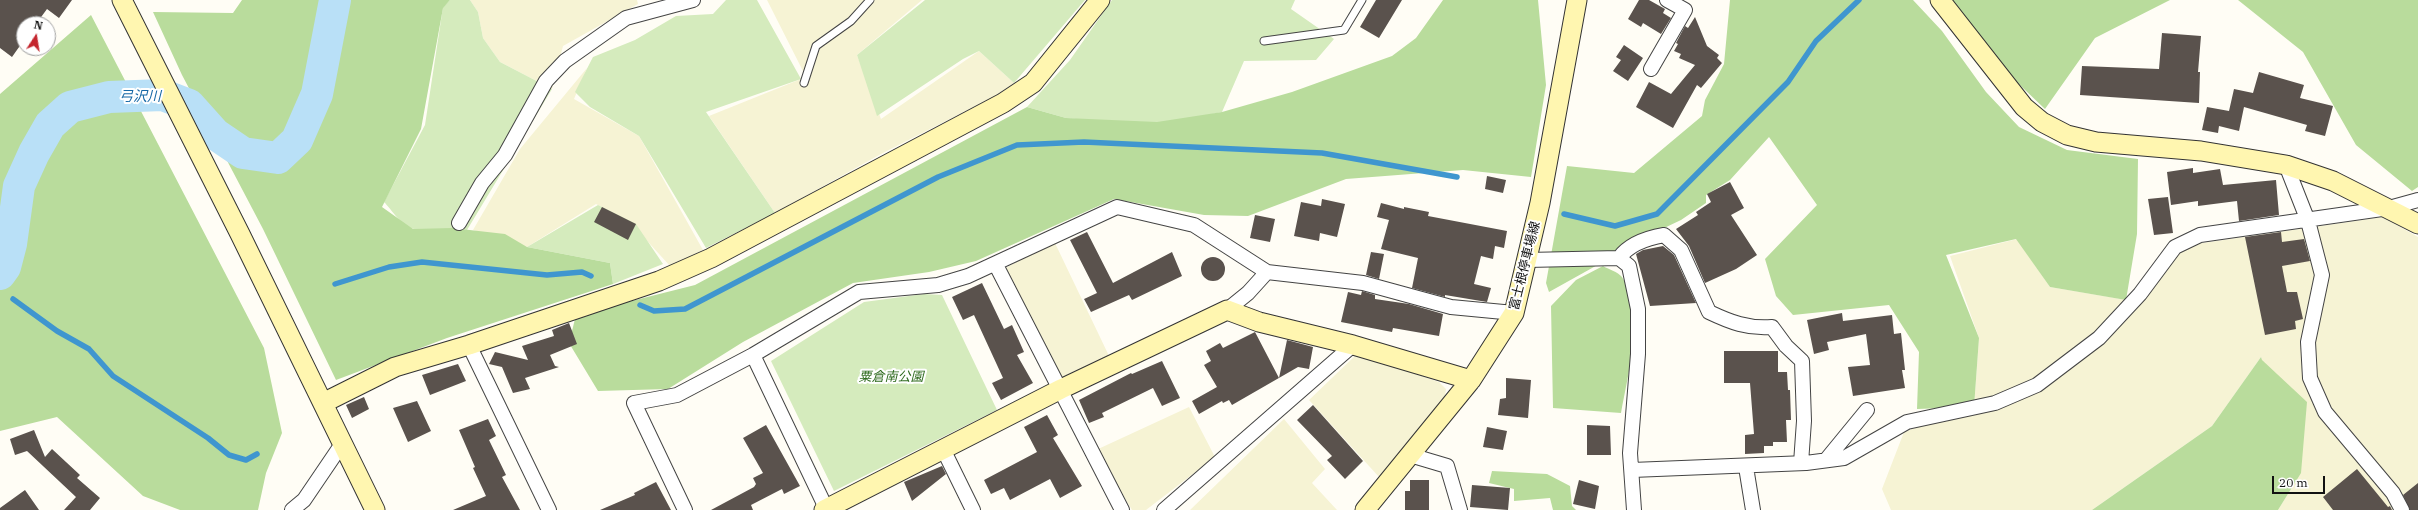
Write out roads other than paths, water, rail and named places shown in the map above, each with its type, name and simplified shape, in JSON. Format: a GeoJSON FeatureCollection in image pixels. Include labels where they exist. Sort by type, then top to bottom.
{"type":"FeatureCollection","features":[{"type":"Feature","properties":{"kind":"street"},"geometry":{"type":"LineString","coordinates":[[122,0],[240,234],[375,510]]}},
{"type":"Feature","properties":{"kind":"street"},"geometry":{"type":"LineString","coordinates":[[459,223],[482,182],[505,155],[546,81],[565,61],[626,18],[693,0]]}},
{"type":"Feature","properties":{"kind":"street"},"geometry":{"type":"LineString","coordinates":[[323,403],[395,368],[469,345],[659,281],[711,258],[1003,103],[1033,83],[1100,0]]}},
{"type":"Feature","properties":{"kind":"street","name":"富士根停車場線"},"geometry":{"type":"LineString","coordinates":[[1365,510],[1471,380],[1514,313],[1540,203],[1577,0]]}},
{"type":"Feature","properties":{"kind":"street"},"geometry":{"type":"LineString","coordinates":[[1651,69],[1688,5],[1666,0]]}},
{"type":"Feature","properties":{"kind":"street"},"geometry":{"type":"LineString","coordinates":[[1940,0],[2024,107],[2042,122],[2066,134],[2096,142],[2201,150],[2286,165],[2333,181],[2418,224]]}},
{"type":"Feature","properties":{"kind":"street"},"geometry":{"type":"LineString","coordinates":[[2286,165],[2308,221],[2322,275],[2308,342],[2310,378],[2325,412],[2393,493],[2402,510]]}},
{"type":"Feature","properties":{"kind":"street"},"geometry":{"type":"LineString","coordinates":[[1632,470],[1746,467],[1844,458],[1907,422],[1995,403],[2037,385],[2099,338],[2140,294],[2175,247],[2200,235],[2308,221],[2389,208],[2418,200]]}},
{"type":"Feature","properties":{"kind":"street"},"geometry":{"type":"LineString","coordinates":[[685,510],[634,404],[677,395],[753,355],[859,292],[938,285],[968,276],[996,265],[1117,207],[1194,225],[1267,272],[1363,283],[1451,307],[1514,313]]}},
{"type":"Feature","properties":{"kind":"street"},"geometry":{"type":"LineString","coordinates":[[1619,258],[1625,249],[1664,234],[1681,250],[1708,312],[1733,323],[1755,329],[1772,327],[1786,346],[1802,361],[1804,421],[1801,463]]}},
{"type":"Feature","properties":{"kind":"street"},"geometry":{"type":"LineString","coordinates":[[1526,260],[1619,258],[1629,266],[1638,309],[1638,354],[1630,454],[1634,510]]}},
{"type":"Feature","properties":{"kind":"street"},"geometry":{"type":"LineString","coordinates":[[996,265],[1122,510]]}},
{"type":"Feature","properties":{"kind":"street"},"geometry":{"type":"LineString","coordinates":[[753,355],[826,510],[944,451],[1060,390],[1227,310],[1248,293],[1267,272]]}},
{"type":"Feature","properties":{"kind":"street"},"geometry":{"type":"LineString","coordinates":[[1227,310],[1259,322],[1353,345],[1471,380]]}},
{"type":"Feature","properties":{"kind":"street"},"geometry":{"type":"LineString","coordinates":[[469,345],[549,510]]}},
{"type":"Feature","properties":{"kind":"street"},"geometry":{"type":"LineString","coordinates":[[1164,510],[1353,345]]}},
{"type":"Feature","properties":{"kind":"street"},"geometry":{"type":"LineString","coordinates":[[1826,460],[1867,410]]}},
{"type":"Feature","properties":{"kind":"street"},"geometry":{"type":"LineString","coordinates":[[292,510],[304,500],[342,444]]}},
{"type":"Feature","properties":{"kind":"street"},"geometry":{"type":"LineString","coordinates":[[944,451],[973,510]]}},
{"type":"Feature","properties":{"kind":"street"},"geometry":{"type":"LineString","coordinates":[[1410,455],[1447,466],[1460,510]]}},
{"type":"Feature","properties":{"kind":"street"},"geometry":{"type":"LineString","coordinates":[[1746,467],[1753,510]]}},
{"type":"Feature","properties":{"kind":"lane"},"geometry":{"type":"LineString","coordinates":[[804,83],[816,46],[851,21],[870,0]]}},
{"type":"Feature","properties":{"kind":"lane"},"geometry":{"type":"LineString","coordinates":[[1264,41],[1344,30],[1362,0]]}},
{"type":"Feature","properties":{"kind":"waterway","name":"弓沢川"},"geometry":{"type":"LineString","coordinates":[[0,274],[5,267],[11,244],[19,186],[34,153],[50,125],[70,107],[109,97],[163,95],[189,105],[215,134],[243,153],[278,158],[297,140],[317,94],[335,0]]}},
{"type":"Feature","properties":{"kind":"waterway"},"geometry":{"type":"LineString","coordinates":[[1564,214],[1615,226],[1657,214],[1788,82],[1816,41],[1859,0]]}},
{"type":"Feature","properties":{"kind":"waterway"},"geometry":{"type":"LineString","coordinates":[[640,305],[654,311],[685,309],[938,177],[1017,145],[1084,142],[1322,153],[1457,177]]}},
{"type":"Feature","properties":{"kind":"waterway"},"geometry":{"type":"LineString","coordinates":[[335,284],[389,267],[422,262],[547,275],[582,272],[591,276]]}},
{"type":"Feature","properties":{"kind":"waterway"},"geometry":{"type":"LineString","coordinates":[[13,299],[57,331],[89,349],[113,376],[208,438],[229,455],[246,460],[257,454]]}},
{"type":"Feature","properties":{"kind":"park label","name":"粟倉南公園"},"geometry":{"type":"Point","coordinates":[891,377]}}]}
